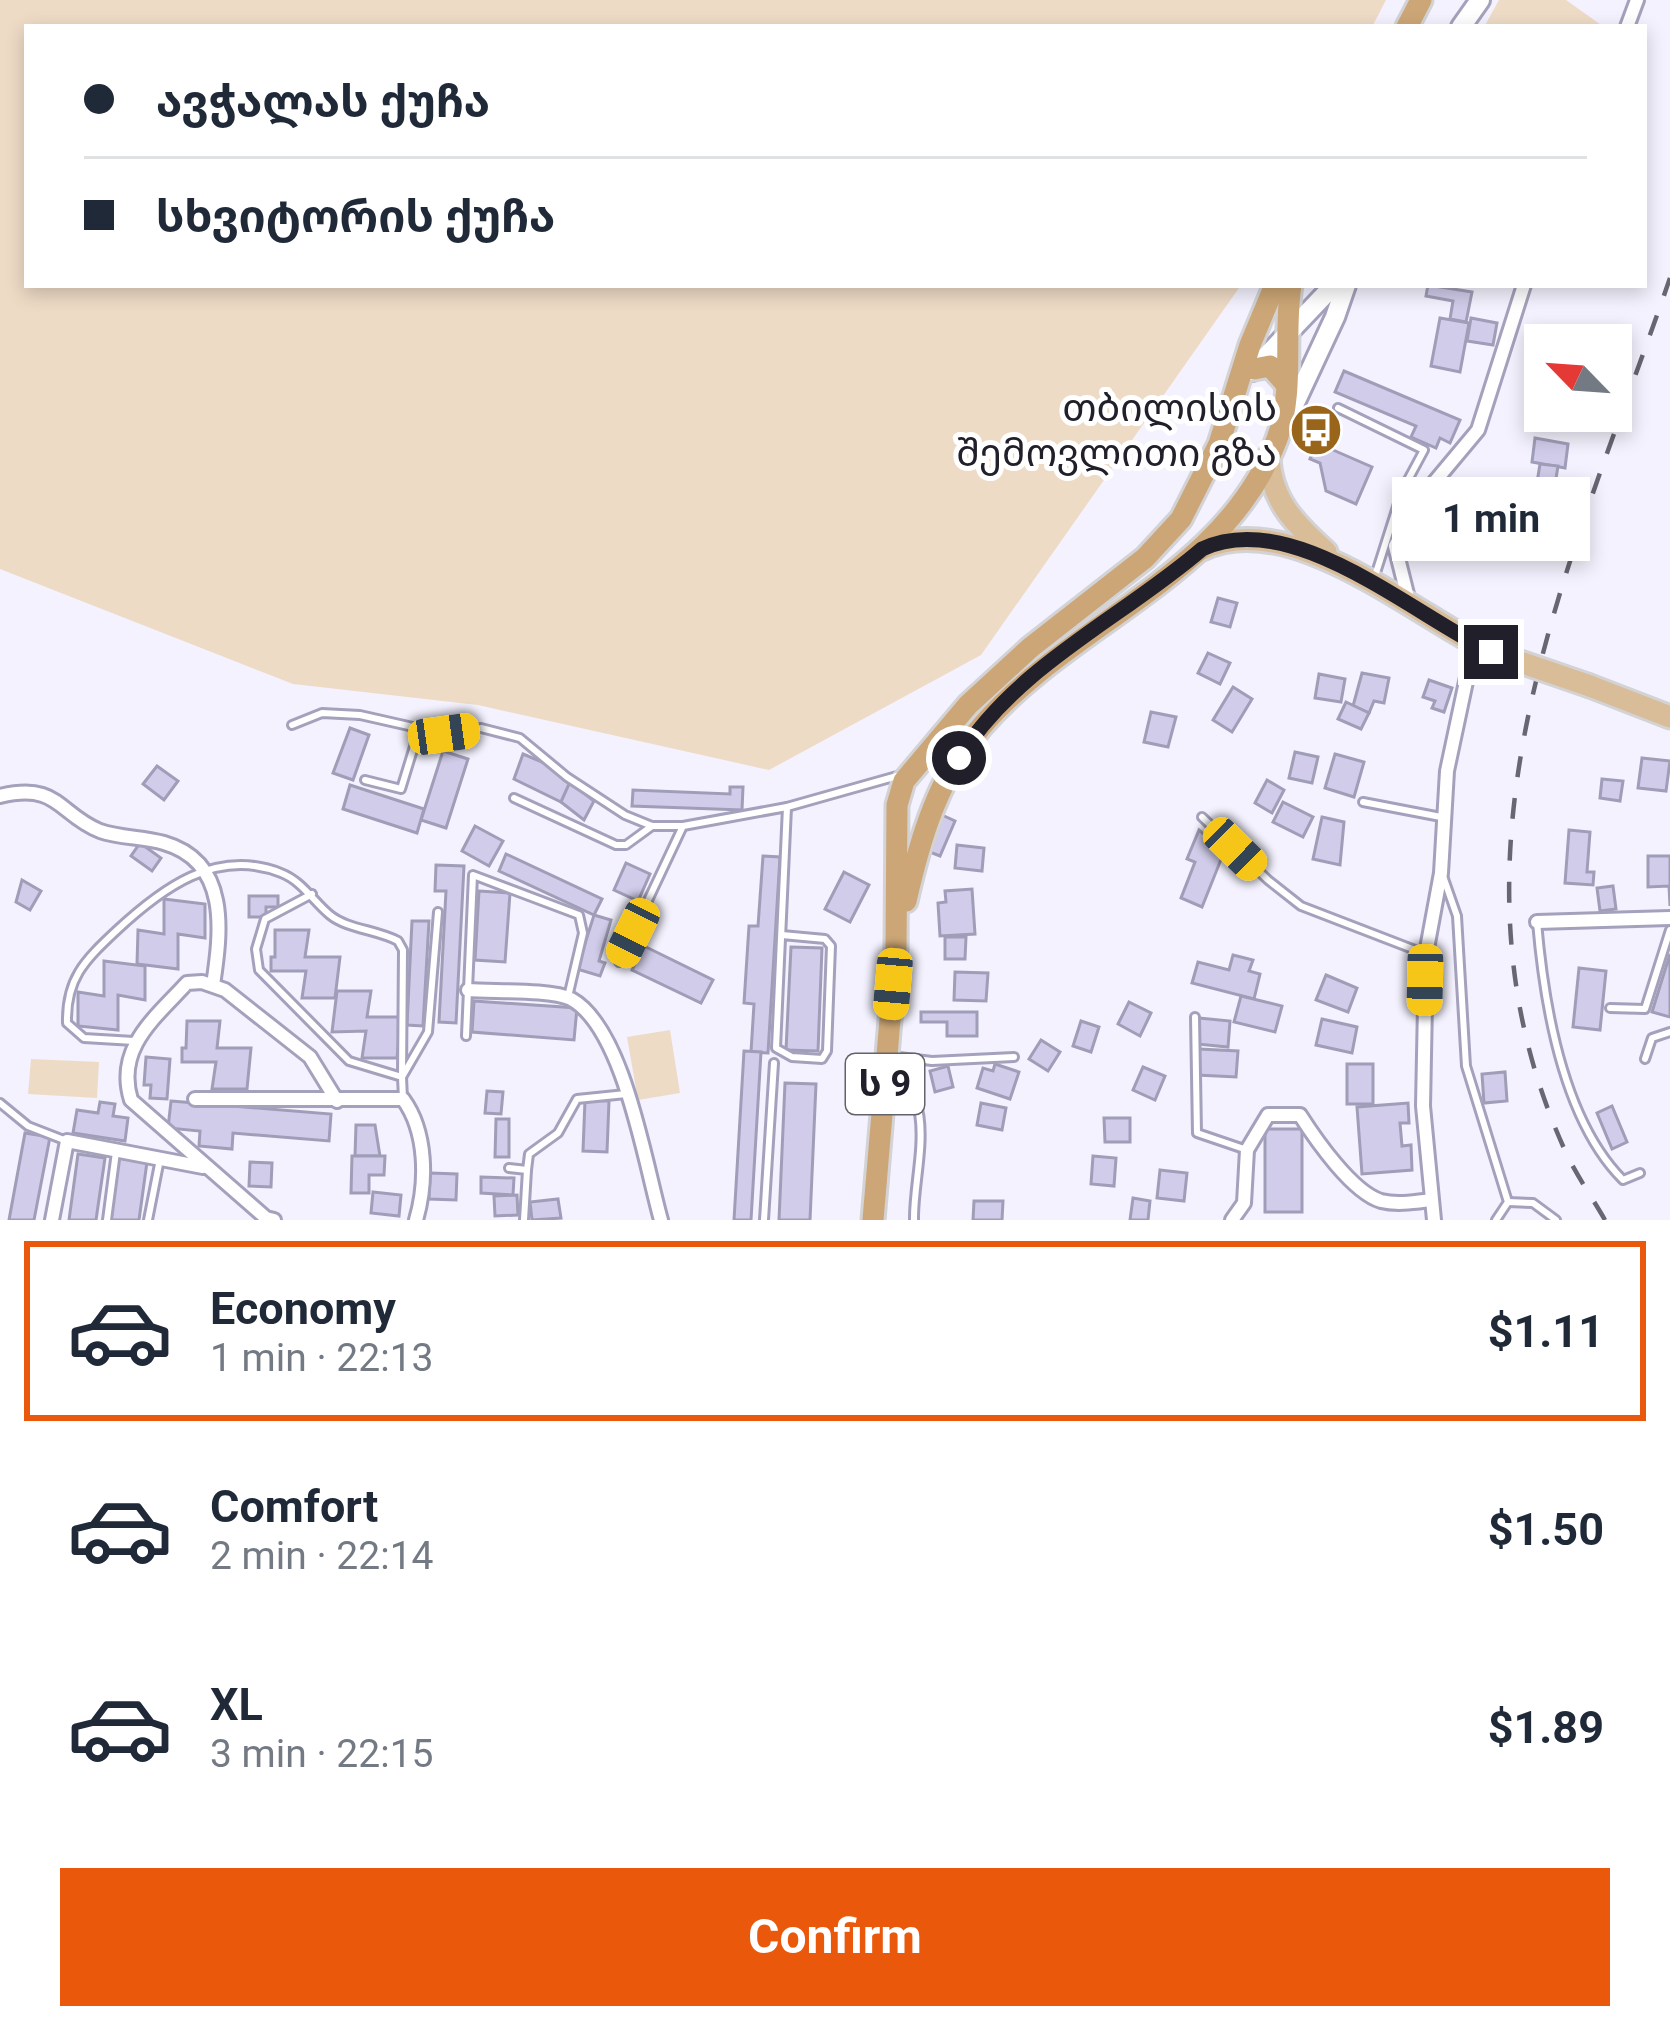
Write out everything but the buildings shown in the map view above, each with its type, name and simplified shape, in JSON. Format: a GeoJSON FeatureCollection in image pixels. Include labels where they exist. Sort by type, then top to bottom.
{"type":"FeatureCollection","features":[{"type":"Feature","properties":{"kind":"highway","name":"ს 9"},"geometry":{"type":"LineString","coordinates":[[873,1220],[896,949],[899,797],[909,772],[990,685],[1164,539],[1206,476],[1274,288]]}},
{"type":"Feature","properties":{"kind":"highway","name":"ს 9"},"geometry":{"type":"LineString","coordinates":[[896,949],[933,806],[968,744],[1010,697],[1202,549],[1239,506],[1279,434],[1293,288]]}},
{"type":"Feature","properties":{"kind":"highway"},"geometry":{"type":"LineString","coordinates":[[1254,369],[1270,366],[1286,384]]}},
{"type":"Feature","properties":{"kind":"highway"},"geometry":{"type":"LineString","coordinates":[[899,797],[916,809],[933,806]]}},
{"type":"Feature","properties":{"kind":"main road"},"geometry":{"type":"LineString","coordinates":[[1296,288],[1309,299],[1330,291]]}},
{"type":"Feature","properties":{"kind":"main road"},"geometry":{"type":"LineString","coordinates":[[1279,434],[1303,390],[1345,288]]}},
{"type":"Feature","properties":{"kind":"main road"},"geometry":{"type":"LineString","coordinates":[[1235,395],[1330,291]]}},
{"type":"Feature","properties":{"kind":"main road"},"geometry":{"type":"LineString","coordinates":[[1269,456],[1281,505],[1339,565]]}},
{"type":"Feature","properties":{"kind":"main road"},"geometry":{"type":"LineString","coordinates":[[1202,549],[1229,538],[1274,540],[1339,565],[1482,648],[1670,717]]}},
{"type":"Feature","properties":{"kind":"street"},"geometry":{"type":"LineString","coordinates":[[1411,608],[1395,546],[1422,497],[1478,430],[1523,288]]}},
{"type":"Feature","properties":{"kind":"street"},"geometry":{"type":"LineString","coordinates":[[1434,1220],[1423,1106],[1426,954],[1441,873],[1447,771],[1482,648]]}},
{"type":"Feature","properties":{"kind":"street"},"geometry":{"type":"LineString","coordinates":[[0,796],[23,791],[60,802],[98,830],[169,844],[204,868],[222,926],[213,985]]}},
{"type":"Feature","properties":{"kind":"street"},"geometry":{"type":"LineString","coordinates":[[1537,922],[1670,918]]}},
{"type":"Feature","properties":{"kind":"street"},"geometry":{"type":"LineString","coordinates":[[269,1220],[131,1100],[126,1082],[134,1041],[187,983],[213,985],[310,1057],[337,1101]]}},
{"type":"Feature","properties":{"kind":"street"},"geometry":{"type":"LineString","coordinates":[[469,990],[568,997],[594,1018],[630,1094],[661,1220]]}},
{"type":"Feature","properties":{"kind":"street"},"geometry":{"type":"LineString","coordinates":[[195,1099],[403,1099],[420,1132],[422,1188],[416,1220]]}},
{"type":"Feature","properties":{"kind":"street"},"geometry":{"type":"LineString","coordinates":[[1232,1220],[1244,1204],[1247,1150],[1268,1115],[1300,1115],[1316,1140],[1364,1192],[1382,1201],[1431,1200]]}},
{"type":"Feature","properties":{"kind":"street"},"geometry":{"type":"LineString","coordinates":[[52,1220],[67,1142],[199,1165],[219,1177]]}},
{"type":"Feature","properties":{"kind":"lane"},"geometry":{"type":"LineString","coordinates":[[1338,408],[1424,450],[1402,490],[1372,585]]}},
{"type":"Feature","properties":{"kind":"lane"},"geometry":{"type":"LineString","coordinates":[[292,725],[322,713],[360,715],[444,734],[481,728],[520,738],[567,777],[625,815],[652,826],[682,826],[788,807],[909,772]]}},
{"type":"Feature","properties":{"kind":"lane"},"geometry":{"type":"LineString","coordinates":[[365,780],[400,789],[420,728]]}},
{"type":"Feature","properties":{"kind":"lane"},"geometry":{"type":"LineString","coordinates":[[868,787],[899,797]]}},
{"type":"Feature","properties":{"kind":"lane"},"geometry":{"type":"LineString","coordinates":[[514,798],[616,845],[626,845],[652,826]]}},
{"type":"Feature","properties":{"kind":"lane"},"geometry":{"type":"LineString","coordinates":[[1363,802],[1444,817]]}},
{"type":"Feature","properties":{"kind":"lane"},"geometry":{"type":"LineString","coordinates":[[782,935],[825,939],[831,946],[827,1051],[822,1059],[792,1057],[776,1048],[788,807]]}},
{"type":"Feature","properties":{"kind":"lane"},"geometry":{"type":"LineString","coordinates":[[1202,818],[1301,906],[1426,954]]}},
{"type":"Feature","properties":{"kind":"lane"},"geometry":{"type":"LineString","coordinates":[[619,962],[682,826]]}},
{"type":"Feature","properties":{"kind":"lane"},"geometry":{"type":"LineString","coordinates":[[134,1041],[84,1038],[67,1024],[66,990],[100,946],[138,911],[204,868],[282,873],[312,894],[332,917],[391,937],[403,950],[403,1099]]}},
{"type":"Feature","properties":{"kind":"lane"},"geometry":{"type":"LineString","coordinates":[[1441,873],[1457,916],[1466,1066],[1508,1202]]}},
{"type":"Feature","properties":{"kind":"lane"},"geometry":{"type":"LineString","coordinates":[[466,1036],[473,875],[578,915],[583,933],[568,997]]}},
{"type":"Feature","properties":{"kind":"lane"},"geometry":{"type":"LineString","coordinates":[[312,894],[265,920],[256,949],[259,970],[349,1061],[402,1077]]}},
{"type":"Feature","properties":{"kind":"lane"},"geometry":{"type":"LineString","coordinates":[[402,1077],[428,1032],[438,912]]}},
{"type":"Feature","properties":{"kind":"lane"},"geometry":{"type":"LineString","coordinates":[[1537,922],[1546,999],[1571,1091],[1604,1160],[1623,1180],[1640,1173]]}},
{"type":"Feature","properties":{"kind":"lane"},"geometry":{"type":"LineString","coordinates":[[1610,1009],[1645,1009],[1670,930]]}},
{"type":"Feature","properties":{"kind":"lane"},"geometry":{"type":"LineString","coordinates":[[1195,1017],[1197,1133],[1247,1150]]}},
{"type":"Feature","properties":{"kind":"lane"},"geometry":{"type":"LineString","coordinates":[[1645,1059],[1652,1038],[1670,1032]]}},
{"type":"Feature","properties":{"kind":"lane"},"geometry":{"type":"LineString","coordinates":[[886,1061],[1014,1058]]}},
{"type":"Feature","properties":{"kind":"lane"},"geometry":{"type":"LineString","coordinates":[[886,1061],[918,1100],[914,1220]]}},
{"type":"Feature","properties":{"kind":"lane"},"geometry":{"type":"LineString","coordinates":[[764,1220],[774,1063]]}},
{"type":"Feature","properties":{"kind":"lane"},"geometry":{"type":"LineString","coordinates":[[524,1220],[530,1154],[558,1133],[577,1099],[630,1094]]}},
{"type":"Feature","properties":{"kind":"lane"},"geometry":{"type":"LineString","coordinates":[[0,1103],[28,1126],[67,1142]]}},
{"type":"Feature","properties":{"kind":"lane"},"geometry":{"type":"LineString","coordinates":[[107,1220],[117,1149]]}},
{"type":"Feature","properties":{"kind":"lane"},"geometry":{"type":"LineString","coordinates":[[148,1220],[160,1158]]}},
{"type":"Feature","properties":{"kind":"lane"},"geometry":{"type":"LineString","coordinates":[[509,1168],[527,1170]]}},
{"type":"Feature","properties":{"kind":"lane"},"geometry":{"type":"LineString","coordinates":[[1496,1220],[1508,1202]]}},
{"type":"Feature","properties":{"kind":"lane"},"geometry":{"type":"LineString","coordinates":[[1508,1202],[1534,1203],[1556,1220]]}},
{"type":"Feature","properties":{"kind":"shaded area"},"geometry":{"type":"Polygon","coordinates":[[[0,0],[1386,0],[1374,24],[24,24],[24,288],[1239,288],[981,655],[769,770],[478,705],[293,684],[0,569],[0,0]]]}},
{"type":"Feature","properties":{"kind":"shaded area"},"geometry":{"type":"Polygon","coordinates":[[[1499,0],[1566,0],[1600,24],[1486,24],[1499,0]]]}},
{"type":"Feature","properties":{"kind":"shaded area"},"geometry":{"type":"Polygon","coordinates":[[[670,1030],[680,1093],[638,1100],[627,1037],[670,1030]]]}},
{"type":"Feature","properties":{"kind":"shaded area"},"geometry":{"type":"Polygon","coordinates":[[[31,1059],[99,1062],[97,1098],[28,1094],[31,1059]]]}},
{"type":"Feature","properties":{"kind":"railway"},"geometry":{"type":"LineString","coordinates":[[1605,1220],[1568,1157],[1528,1044],[1511,933],[1512,822],[1529,712],[1557,603],[1670,278]]}},
{"type":"Feature","properties":{"kind":"place","name":"თბილისის შემოვლითი გზა"},"geometry":{"type":"Point","coordinates":[1316,430]}},
{"type":"Feature","properties":{"kind":"route"},"geometry":{"type":"LineString","coordinates":[[959,758],[981,727],[1046,666],[1202,549],[1229,538],[1296,546],[1339,565],[1491,652]]}}]}
